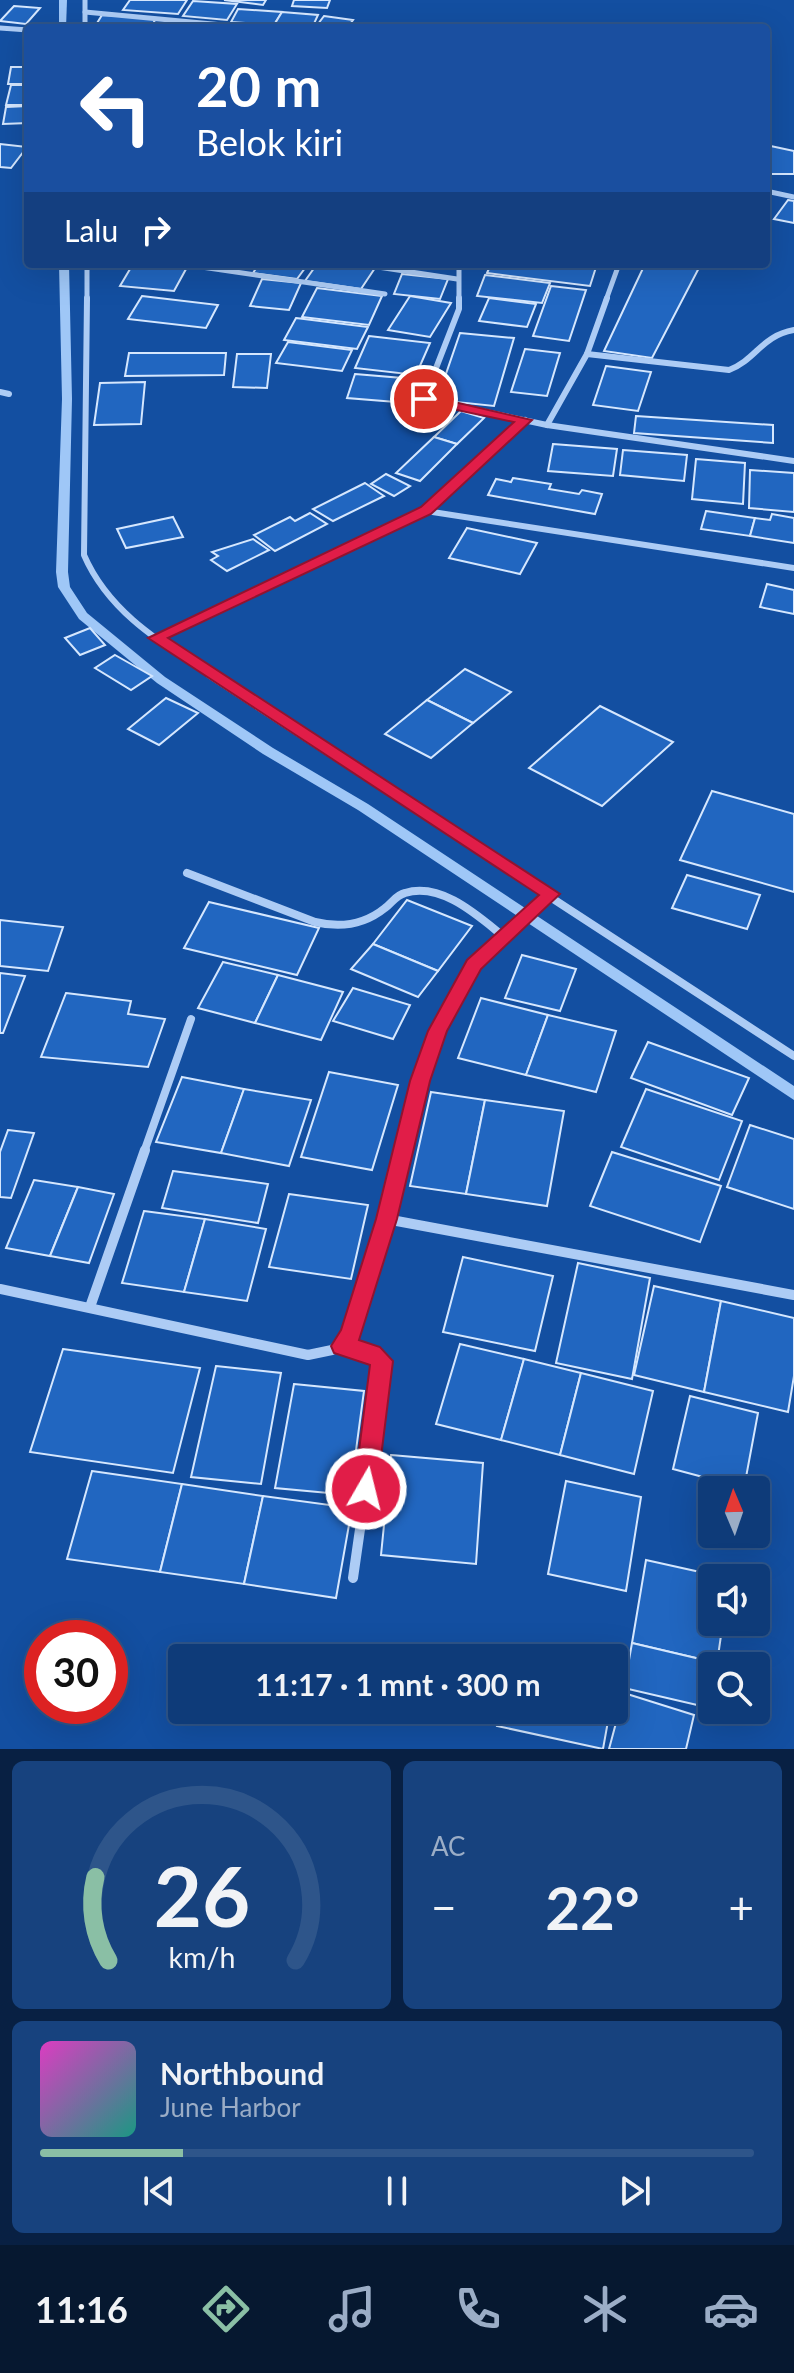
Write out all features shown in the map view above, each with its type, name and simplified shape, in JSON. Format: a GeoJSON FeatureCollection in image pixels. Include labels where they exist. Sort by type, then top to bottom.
{"type":"FeatureCollection","features":[{"type":"Feature","properties":{"kind":"street"},"geometry":{"type":"LineString","coordinates":[[85,0],[85,24]]}},
{"type":"Feature","properties":{"kind":"street"},"geometry":{"type":"LineString","coordinates":[[85,12],[212,24]]}},
{"type":"Feature","properties":{"kind":"street"},"geometry":{"type":"LineString","coordinates":[[0,28],[24,30]]}},
{"type":"Feature","properties":{"kind":"street"},"geometry":{"type":"LineString","coordinates":[[770,192],[794,197]]}},
{"type":"Feature","properties":{"kind":"street"},"geometry":{"type":"LineString","coordinates":[[87,268],[84,555],[99,588],[156,638],[794,1056]]}},
{"type":"Feature","properties":{"kind":"street"},"geometry":{"type":"LineString","coordinates":[[208,268],[385,294]]}},
{"type":"Feature","properties":{"kind":"street"},"geometry":{"type":"LineString","coordinates":[[384,268],[457,279]]}},
{"type":"Feature","properties":{"kind":"street"},"geometry":{"type":"LineString","coordinates":[[458,268],[459,309],[423,394],[424,399],[547,425],[794,461]]}},
{"type":"Feature","properties":{"kind":"street"},"geometry":{"type":"LineString","coordinates":[[547,425],[587,354],[618,268]]}},
{"type":"Feature","properties":{"kind":"street"},"geometry":{"type":"LineString","coordinates":[[587,354],[729,370],[747,361],[771,334],[794,330]]}},
{"type":"Feature","properties":{"kind":"street"},"geometry":{"type":"LineString","coordinates":[[0,392],[9,394]]}},
{"type":"Feature","properties":{"kind":"street"},"geometry":{"type":"LineString","coordinates":[[156,638],[426,511],[525,420]]}},
{"type":"Feature","properties":{"kind":"street"},"geometry":{"type":"LineString","coordinates":[[426,511],[794,568]]}},
{"type":"Feature","properties":{"kind":"street"},"geometry":{"type":"LineString","coordinates":[[187,873],[315,922],[334,926],[360,923],[402,893],[418,891],[465,907],[503,936]]}},
{"type":"Feature","properties":{"kind":"street"},"geometry":{"type":"LineString","coordinates":[[0,1289],[308,1355],[328,1354],[342,1346],[351,1334],[386,1219],[420,1081],[437,1031],[474,965],[551,894]]}},
{"type":"Feature","properties":{"kind":"street"},"geometry":{"type":"LineString","coordinates":[[90,1307],[191,1019]]}},
{"type":"Feature","properties":{"kind":"street"},"geometry":{"type":"LineString","coordinates":[[386,1219],[794,1295]]}},
{"type":"Feature","properties":{"kind":"street"},"geometry":{"type":"LineString","coordinates":[[342,1346],[372,1354],[382,1361],[383,1369],[353,1578]]}},
{"type":"Feature","properties":{"kind":"building"},"geometry":{"type":"Polygon","coordinates":[[[130,0],[187,0],[178,14],[123,10],[130,0]]]}},
{"type":"Feature","properties":{"kind":"building"},"geometry":{"type":"Polygon","coordinates":[[[224,0],[266,0],[263,5],[224,0]]]}},
{"type":"Feature","properties":{"kind":"building"},"geometry":{"type":"Polygon","coordinates":[[[294,0],[330,0],[327,8],[292,6],[294,0]]]}},
{"type":"Feature","properties":{"kind":"building"},"geometry":{"type":"Polygon","coordinates":[[[193,1],[237,4],[227,20],[183,16],[193,1]]]}},
{"type":"Feature","properties":{"kind":"building"},"geometry":{"type":"Polygon","coordinates":[[[14,6],[40,8],[26,24],[0,21],[14,6]]]}},
{"type":"Feature","properties":{"kind":"building"},"geometry":{"type":"Polygon","coordinates":[[[238,9],[282,12],[275,24],[231,22],[238,9]]]}},
{"type":"Feature","properties":{"kind":"building"},"geometry":{"type":"Polygon","coordinates":[[[282,12],[318,15],[314,24],[275,24],[282,12]]]}},
{"type":"Feature","properties":{"kind":"building"},"geometry":{"type":"Polygon","coordinates":[[[102,15],[156,18],[153,24],[96,24],[102,15]]]}},
{"type":"Feature","properties":{"kind":"building"},"geometry":{"type":"Polygon","coordinates":[[[324,16],[353,20],[350,24],[318,24],[324,16]]]}},
{"type":"Feature","properties":{"kind":"building"},"geometry":{"type":"Polygon","coordinates":[[[167,21],[208,24],[165,24],[167,21]]]}},
{"type":"Feature","properties":{"kind":"building"},"geometry":{"type":"Polygon","coordinates":[[[11,67],[24,67],[24,84],[8,84],[11,67]]]}},
{"type":"Feature","properties":{"kind":"building"},"geometry":{"type":"Polygon","coordinates":[[[11,85],[24,85],[24,105],[6,105],[11,85]]]}},
{"type":"Feature","properties":{"kind":"building"},"geometry":{"type":"Polygon","coordinates":[[[24,106],[24,123],[3,124],[6,107],[24,106]]]}},
{"type":"Feature","properties":{"kind":"building"},"geometry":{"type":"Polygon","coordinates":[[[0,144],[24,147],[11,168],[0,167],[0,144]]]}},
{"type":"Feature","properties":{"kind":"building"},"geometry":{"type":"Polygon","coordinates":[[[770,146],[794,151],[794,174],[770,174],[770,146]]]}},
{"type":"Feature","properties":{"kind":"building"},"geometry":{"type":"Polygon","coordinates":[[[788,200],[794,201],[794,223],[774,219],[788,200]]]}},
{"type":"Feature","properties":{"kind":"building"},"geometry":{"type":"Polygon","coordinates":[[[131,268],[186,269],[174,291],[120,286],[131,268]]]}},
{"type":"Feature","properties":{"kind":"building"},"geometry":{"type":"Polygon","coordinates":[[[256,268],[305,268],[297,279],[253,273],[256,268]]]}},
{"type":"Feature","properties":{"kind":"building"},"geometry":{"type":"Polygon","coordinates":[[[314,268],[375,268],[361,289],[305,281],[314,268]]]}},
{"type":"Feature","properties":{"kind":"building"},"geometry":{"type":"Polygon","coordinates":[[[489,268],[596,268],[590,286],[487,273],[489,268]]]}},
{"type":"Feature","properties":{"kind":"building"},"geometry":{"type":"Polygon","coordinates":[[[643,268],[699,268],[652,358],[604,351],[643,268]]]}},
{"type":"Feature","properties":{"kind":"building"},"geometry":{"type":"Polygon","coordinates":[[[402,274],[448,279],[440,299],[394,294],[402,274]]]}},
{"type":"Feature","properties":{"kind":"building"},"geometry":{"type":"Polygon","coordinates":[[[485,275],[550,283],[542,303],[477,296],[485,275]]]}},
{"type":"Feature","properties":{"kind":"building"},"geometry":{"type":"Polygon","coordinates":[[[262,279],[301,283],[289,310],[250,306],[262,279]]]}},
{"type":"Feature","properties":{"kind":"building"},"geometry":{"type":"Polygon","coordinates":[[[551,286],[586,290],[569,341],[533,336],[551,286]]]}},
{"type":"Feature","properties":{"kind":"building"},"geometry":{"type":"Polygon","coordinates":[[[317,288],[382,296],[369,325],[302,317],[317,288]]]}},
{"type":"Feature","properties":{"kind":"building"},"geometry":{"type":"Polygon","coordinates":[[[142,296],[218,305],[206,328],[128,319],[142,296]]]}},
{"type":"Feature","properties":{"kind":"building"},"geometry":{"type":"Polygon","coordinates":[[[410,296],[451,303],[430,337],[388,330],[410,296]]]}},
{"type":"Feature","properties":{"kind":"building"},"geometry":{"type":"Polygon","coordinates":[[[489,298],[536,304],[527,327],[479,321],[489,298]]]}},
{"type":"Feature","properties":{"kind":"building"},"geometry":{"type":"Polygon","coordinates":[[[296,318],[368,327],[357,349],[284,340],[296,318]]]}},
{"type":"Feature","properties":{"kind":"building"},"geometry":{"type":"Polygon","coordinates":[[[460,333],[514,338],[494,406],[437,400],[460,333]]]}},
{"type":"Feature","properties":{"kind":"building"},"geometry":{"type":"Polygon","coordinates":[[[369,336],[430,343],[416,375],[355,368],[369,336]]]}},
{"type":"Feature","properties":{"kind":"building"},"geometry":{"type":"Polygon","coordinates":[[[288,342],[352,350],[342,371],[276,363],[288,342]]]}},
{"type":"Feature","properties":{"kind":"building"},"geometry":{"type":"Polygon","coordinates":[[[525,349],[560,353],[547,396],[511,392],[525,349]]]}},
{"type":"Feature","properties":{"kind":"building"},"geometry":{"type":"Polygon","coordinates":[[[129,353],[226,353],[224,375],[125,376],[129,353]]]}},
{"type":"Feature","properties":{"kind":"building"},"geometry":{"type":"Polygon","coordinates":[[[237,354],[271,354],[267,388],[233,387],[237,354]]]}},
{"type":"Feature","properties":{"kind":"building"},"geometry":{"type":"Polygon","coordinates":[[[606,366],[651,372],[638,411],[593,405],[606,366]]]}},
{"type":"Feature","properties":{"kind":"building"},"geometry":{"type":"Polygon","coordinates":[[[355,374],[414,379],[408,403],[347,398],[355,374]]]}},
{"type":"Feature","properties":{"kind":"building"},"geometry":{"type":"Polygon","coordinates":[[[145,382],[141,424],[94,425],[100,383],[145,382]]]}},
{"type":"Feature","properties":{"kind":"building"},"geometry":{"type":"Polygon","coordinates":[[[461,411],[484,418],[457,444],[434,437],[461,411]]]}},
{"type":"Feature","properties":{"kind":"building"},"geometry":{"type":"Polygon","coordinates":[[[636,416],[773,425],[773,443],[634,433],[636,416]]]}},
{"type":"Feature","properties":{"kind":"building"},"geometry":{"type":"Polygon","coordinates":[[[434,437],[457,444],[420,481],[396,473],[434,437]]]}},
{"type":"Feature","properties":{"kind":"building"},"geometry":{"type":"Polygon","coordinates":[[[553,444],[617,449],[613,476],[548,471],[553,444]]]}},
{"type":"Feature","properties":{"kind":"building"},"geometry":{"type":"Polygon","coordinates":[[[623,450],[687,455],[684,481],[620,475],[623,450]]]}},
{"type":"Feature","properties":{"kind":"building"},"geometry":{"type":"Polygon","coordinates":[[[696,459],[745,463],[743,504],[692,499],[696,459]]]}},
{"type":"Feature","properties":{"kind":"building"},"geometry":{"type":"Polygon","coordinates":[[[750,470],[794,473],[794,512],[749,508],[750,470]]]}},
{"type":"Feature","properties":{"kind":"building"},"geometry":{"type":"Polygon","coordinates":[[[386,474],[410,486],[394,496],[371,484],[386,474]]]}},
{"type":"Feature","properties":{"kind":"building"},"geometry":{"type":"Polygon","coordinates":[[[513,478],[551,484],[549,489],[602,494],[595,514],[488,495],[496,479],[511,482],[513,478]]]}},
{"type":"Feature","properties":{"kind":"building"},"geometry":{"type":"Polygon","coordinates":[[[365,483],[384,496],[333,521],[313,509],[365,483]]]}},
{"type":"Feature","properties":{"kind":"building"},"geometry":{"type":"Polygon","coordinates":[[[706,511],[755,518],[750,536],[701,529],[706,511]]]}},
{"type":"Feature","properties":{"kind":"building"},"geometry":{"type":"Polygon","coordinates":[[[310,513],[327,524],[275,551],[254,535],[290,517],[295,521],[310,513]]]}},
{"type":"Feature","properties":{"kind":"building"},"geometry":{"type":"Polygon","coordinates":[[[772,514],[794,518],[794,543],[750,536],[755,518],[770,520],[772,514]]]}},
{"type":"Feature","properties":{"kind":"building"},"geometry":{"type":"Polygon","coordinates":[[[173,517],[183,537],[126,548],[117,529],[173,517]]]}},
{"type":"Feature","properties":{"kind":"building"},"geometry":{"type":"Polygon","coordinates":[[[467,528],[537,543],[520,574],[449,558],[467,528]]]}},
{"type":"Feature","properties":{"kind":"building"},"geometry":{"type":"Polygon","coordinates":[[[253,539],[269,550],[227,571],[211,560],[218,556],[212,552],[253,539]]]}},
{"type":"Feature","properties":{"kind":"building"},"geometry":{"type":"Polygon","coordinates":[[[767,584],[794,590],[794,614],[760,607],[767,584]]]}},
{"type":"Feature","properties":{"kind":"building"},"geometry":{"type":"Polygon","coordinates":[[[90,628],[105,645],[80,655],[65,638],[90,628]]]}},
{"type":"Feature","properties":{"kind":"building"},"geometry":{"type":"Polygon","coordinates":[[[115,655],[152,676],[131,690],[95,668],[115,655]]]}},
{"type":"Feature","properties":{"kind":"building"},"geometry":{"type":"Polygon","coordinates":[[[465,669],[511,692],[473,723],[427,700],[465,669]]]}},
{"type":"Feature","properties":{"kind":"building"},"geometry":{"type":"Polygon","coordinates":[[[166,698],[198,713],[159,745],[128,729],[166,698]]]}},
{"type":"Feature","properties":{"kind":"building"},"geometry":{"type":"Polygon","coordinates":[[[427,700],[473,723],[431,758],[385,734],[427,700]]]}},
{"type":"Feature","properties":{"kind":"building"},"geometry":{"type":"Polygon","coordinates":[[[600,706],[673,742],[602,806],[529,768],[600,706]]]}},
{"type":"Feature","properties":{"kind":"building"},"geometry":{"type":"Polygon","coordinates":[[[712,791],[794,814],[794,892],[680,860],[712,791]]]}},
{"type":"Feature","properties":{"kind":"building"},"geometry":{"type":"Polygon","coordinates":[[[687,875],[760,895],[747,929],[672,908],[687,875]]]}},
{"type":"Feature","properties":{"kind":"building"},"geometry":{"type":"Polygon","coordinates":[[[407,900],[472,926],[438,971],[373,944],[407,900]]]}},
{"type":"Feature","properties":{"kind":"building"},"geometry":{"type":"Polygon","coordinates":[[[209,902],[319,928],[297,975],[184,948],[209,902]]]}},
{"type":"Feature","properties":{"kind":"building"},"geometry":{"type":"Polygon","coordinates":[[[0,920],[63,927],[48,971],[0,966],[0,920]]]}},
{"type":"Feature","properties":{"kind":"building"},"geometry":{"type":"Polygon","coordinates":[[[373,944],[438,971],[418,997],[351,969],[373,944]]]}},
{"type":"Feature","properties":{"kind":"building"},"geometry":{"type":"Polygon","coordinates":[[[522,955],[576,969],[560,1011],[505,998],[522,955]]]}},
{"type":"Feature","properties":{"kind":"building"},"geometry":{"type":"Polygon","coordinates":[[[223,962],[278,975],[255,1023],[198,1008],[223,962]]]}},
{"type":"Feature","properties":{"kind":"building"},"geometry":{"type":"Polygon","coordinates":[[[0,973],[25,976],[3,1033],[0,1033],[0,973]]]}},
{"type":"Feature","properties":{"kind":"building"},"geometry":{"type":"Polygon","coordinates":[[[278,975],[343,992],[321,1040],[255,1023],[278,975]]]}},
{"type":"Feature","properties":{"kind":"building"},"geometry":{"type":"Polygon","coordinates":[[[353,988],[410,1005],[393,1039],[333,1021],[353,988]]]}},
{"type":"Feature","properties":{"kind":"building"},"geometry":{"type":"Polygon","coordinates":[[[66,993],[131,1001],[128,1014],[165,1019],[148,1067],[41,1057],[66,993]]]}},
{"type":"Feature","properties":{"kind":"building"},"geometry":{"type":"Polygon","coordinates":[[[481,998],[548,1015],[526,1075],[458,1058],[481,998]]]}},
{"type":"Feature","properties":{"kind":"building"},"geometry":{"type":"Polygon","coordinates":[[[548,1015],[616,1031],[596,1092],[526,1075],[548,1015]]]}},
{"type":"Feature","properties":{"kind":"building"},"geometry":{"type":"Polygon","coordinates":[[[648,1042],[749,1078],[732,1115],[631,1078],[648,1042]]]}},
{"type":"Feature","properties":{"kind":"building"},"geometry":{"type":"Polygon","coordinates":[[[329,1072],[398,1085],[372,1170],[301,1157],[329,1072]]]}},
{"type":"Feature","properties":{"kind":"building"},"geometry":{"type":"Polygon","coordinates":[[[182,1077],[244,1089],[221,1153],[156,1142],[182,1077]]]}},
{"type":"Feature","properties":{"kind":"building"},"geometry":{"type":"Polygon","coordinates":[[[244,1089],[311,1100],[289,1166],[221,1153],[244,1089]]]}},
{"type":"Feature","properties":{"kind":"building"},"geometry":{"type":"Polygon","coordinates":[[[646,1089],[742,1121],[719,1180],[621,1147],[646,1089]]]}},
{"type":"Feature","properties":{"kind":"building"},"geometry":{"type":"Polygon","coordinates":[[[431,1092],[485,1100],[466,1194],[410,1186],[431,1092]]]}},
{"type":"Feature","properties":{"kind":"building"},"geometry":{"type":"Polygon","coordinates":[[[485,1100],[564,1111],[547,1206],[466,1194],[485,1100]]]}},
{"type":"Feature","properties":{"kind":"building"},"geometry":{"type":"Polygon","coordinates":[[[750,1125],[794,1139],[794,1209],[727,1187],[750,1125]]]}},
{"type":"Feature","properties":{"kind":"building"},"geometry":{"type":"Polygon","coordinates":[[[8,1130],[34,1133],[11,1198],[0,1197],[0,1152],[8,1130]]]}},
{"type":"Feature","properties":{"kind":"building"},"geometry":{"type":"Polygon","coordinates":[[[612,1152],[721,1186],[700,1242],[590,1206],[612,1152]]]}},
{"type":"Feature","properties":{"kind":"building"},"geometry":{"type":"Polygon","coordinates":[[[173,1171],[268,1184],[258,1223],[162,1208],[173,1171]]]}},
{"type":"Feature","properties":{"kind":"building"},"geometry":{"type":"Polygon","coordinates":[[[34,1180],[78,1187],[50,1256],[6,1248],[34,1180]]]}},
{"type":"Feature","properties":{"kind":"building"},"geometry":{"type":"Polygon","coordinates":[[[78,1187],[114,1194],[89,1263],[50,1256],[78,1187]]]}},
{"type":"Feature","properties":{"kind":"building"},"geometry":{"type":"Polygon","coordinates":[[[289,1194],[368,1205],[351,1279],[269,1267],[289,1194]]]}},
{"type":"Feature","properties":{"kind":"building"},"geometry":{"type":"Polygon","coordinates":[[[144,1211],[205,1219],[184,1292],[122,1283],[144,1211]]]}},
{"type":"Feature","properties":{"kind":"building"},"geometry":{"type":"Polygon","coordinates":[[[205,1219],[266,1229],[247,1301],[184,1292],[205,1219]]]}},
{"type":"Feature","properties":{"kind":"building"},"geometry":{"type":"Polygon","coordinates":[[[463,1257],[553,1276],[535,1351],[443,1332],[463,1257]]]}},
{"type":"Feature","properties":{"kind":"building"},"geometry":{"type":"Polygon","coordinates":[[[578,1263],[650,1278],[632,1379],[556,1363],[578,1263]]]}},
{"type":"Feature","properties":{"kind":"building"},"geometry":{"type":"Polygon","coordinates":[[[654,1286],[721,1301],[704,1392],[634,1375],[654,1286]]]}},
{"type":"Feature","properties":{"kind":"building"},"geometry":{"type":"Polygon","coordinates":[[[721,1301],[794,1318],[794,1376],[788,1412],[704,1392],[721,1301]]]}},
{"type":"Feature","properties":{"kind":"building"},"geometry":{"type":"Polygon","coordinates":[[[460,1344],[524,1359],[501,1440],[436,1424],[460,1344]]]}},
{"type":"Feature","properties":{"kind":"building"},"geometry":{"type":"Polygon","coordinates":[[[63,1349],[200,1368],[173,1473],[30,1452],[63,1349]]]}},
{"type":"Feature","properties":{"kind":"building"},"geometry":{"type":"Polygon","coordinates":[[[524,1359],[581,1373],[560,1455],[501,1440],[524,1359]]]}},
{"type":"Feature","properties":{"kind":"building"},"geometry":{"type":"Polygon","coordinates":[[[216,1366],[281,1373],[261,1484],[191,1477],[216,1366]]]}},
{"type":"Feature","properties":{"kind":"building"},"geometry":{"type":"Polygon","coordinates":[[[581,1373],[653,1391],[634,1474],[560,1455],[581,1373]]]}},
{"type":"Feature","properties":{"kind":"building"},"geometry":{"type":"Polygon","coordinates":[[[294,1384],[364,1391],[350,1495],[275,1488],[294,1384]]]}},
{"type":"Feature","properties":{"kind":"building"},"geometry":{"type":"Polygon","coordinates":[[[690,1396],[758,1413],[746,1476],[699,1476],[673,1469],[690,1396]]]}},
{"type":"Feature","properties":{"kind":"building"},"geometry":{"type":"Polygon","coordinates":[[[391,1455],[483,1463],[476,1564],[381,1555],[391,1455]]]}},
{"type":"Feature","properties":{"kind":"building"},"geometry":{"type":"Polygon","coordinates":[[[92,1471],[182,1484],[160,1572],[67,1559],[92,1471]]]}},
{"type":"Feature","properties":{"kind":"building"},"geometry":{"type":"Polygon","coordinates":[[[566,1481],[641,1497],[626,1591],[548,1574],[566,1481]]]}},
{"type":"Feature","properties":{"kind":"building"},"geometry":{"type":"Polygon","coordinates":[[[182,1484],[263,1496],[244,1584],[160,1572],[182,1484]]]}},
{"type":"Feature","properties":{"kind":"building"},"geometry":{"type":"Polygon","coordinates":[[[263,1496],[352,1508],[336,1598],[244,1584],[263,1496]]]}},
{"type":"Feature","properties":{"kind":"building"},"geometry":{"type":"Polygon","coordinates":[[[646,1560],[698,1572],[698,1636],[721,1636],[719,1652],[698,1652],[698,1659],[632,1643],[646,1560]]]}},
{"type":"Feature","properties":{"kind":"building"},"geometry":{"type":"Polygon","coordinates":[[[632,1643],[698,1659],[698,1705],[628,1689],[632,1643]]]}},
{"type":"Feature","properties":{"kind":"building"},"geometry":{"type":"Polygon","coordinates":[[[628,1694],[694,1715],[686,1749],[609,1749],[616,1724],[628,1724],[628,1694]]]}},
{"type":"Feature","properties":{"kind":"building"},"geometry":{"type":"Polygon","coordinates":[[[497,1724],[607,1724],[603,1749],[497,1724]]]}},
{"type":"Feature","properties":{"kind":"waterway"},"geometry":{"type":"LineString","coordinates":[[63,0],[63,24]]}},
{"type":"Feature","properties":{"kind":"waterway"},"geometry":{"type":"LineString","coordinates":[[64,268],[67,399],[62,572],[64,587],[83,616],[161,680],[268,751],[363,807],[794,1094]]}},
{"type":"Feature","properties":{"kind":"route"},"geometry":{"type":"LineString","coordinates":[[366,1489],[382,1361],[372,1354],[342,1346],[351,1334],[386,1219],[420,1081],[437,1031],[474,965],[551,894],[156,638],[426,511],[525,420],[424,399]]}}]}
